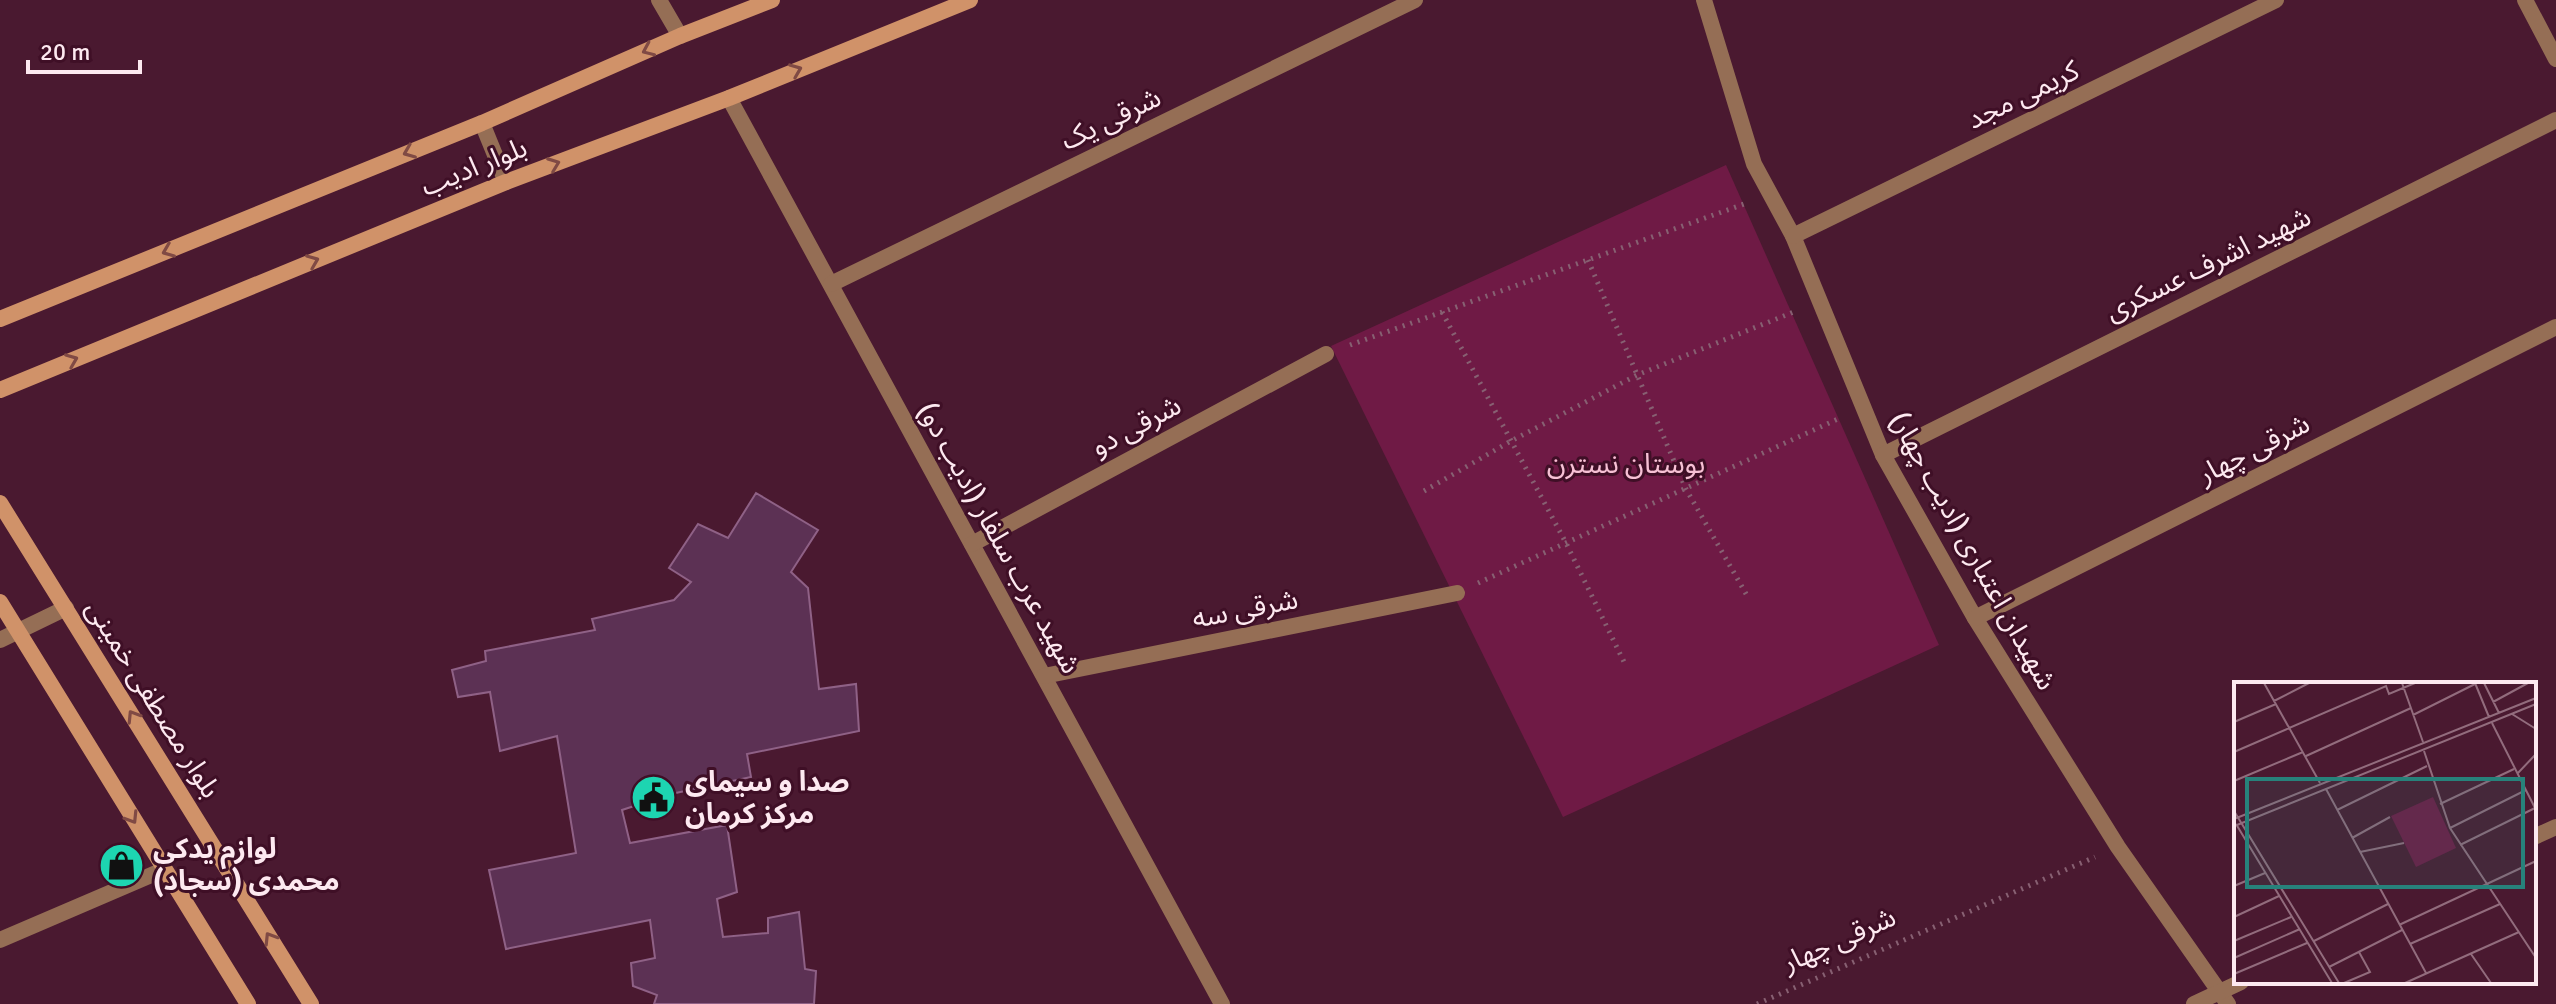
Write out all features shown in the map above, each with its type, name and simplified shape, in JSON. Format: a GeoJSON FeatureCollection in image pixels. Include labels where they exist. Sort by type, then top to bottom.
{"type":"FeatureCollection","features":[{"type":"Feature","properties":{"kind":"main road","name":"بلوار ادیب"},"geometry":{"type":"LineString","coordinates":[[0,319],[482,123],[680,36],[772,0]]}},
{"type":"Feature","properties":{"kind":"main road","name":"بلوار ادیب"},"geometry":{"type":"LineString","coordinates":[[0,390],[506,182],[729,98],[970,0]]}},
{"type":"Feature","properties":{"kind":"main road","name":"بلوار مصطفی خمینی"},"geometry":{"type":"LineString","coordinates":[[0,503],[311,1004]]}},
{"type":"Feature","properties":{"kind":"main road"},"geometry":{"type":"LineString","coordinates":[[0,602],[248,1004]]}},
{"type":"Feature","properties":{"kind":"street"},"geometry":{"type":"LineString","coordinates":[[659,0],[680,36]]}},
{"type":"Feature","properties":{"kind":"street","name":"شرقی یک"},"geometry":{"type":"LineString","coordinates":[[831,284],[1415,0]]}},
{"type":"Feature","properties":{"kind":"street","name":"شهیدان اعتباری (ادیب چهار)"},"geometry":{"type":"LineString","coordinates":[[1704,0],[1754,164],[1793,236],[1883,455],[1975,618],[2118,847],[2224,998]]}},
{"type":"Feature","properties":{"kind":"street","name":"کریمی مجد"},"geometry":{"type":"LineString","coordinates":[[1793,236],[2276,0]]}},
{"type":"Feature","properties":{"kind":"street"},"geometry":{"type":"LineString","coordinates":[[2525,0],[2556,59]]}},
{"type":"Feature","properties":{"kind":"street","name":"شهید عرب سلفار (ادیب دو)"},"geometry":{"type":"LineString","coordinates":[[729,98],[1222,1004]]}},
{"type":"Feature","properties":{"kind":"street","name":"شهید اشرف عسکری"},"geometry":{"type":"LineString","coordinates":[[1883,455],[2556,120]]}},
{"type":"Feature","properties":{"kind":"street"},"geometry":{"type":"LineString","coordinates":[[482,123],[506,182]]}},
{"type":"Feature","properties":{"kind":"street","name":"شرقی چهار"},"geometry":{"type":"LineString","coordinates":[[1975,618],[2556,327]]}},
{"type":"Feature","properties":{"kind":"street","name":"شرقی دو"},"geometry":{"type":"LineString","coordinates":[[972,544],[1326,354]]}},
{"type":"Feature","properties":{"kind":"street","name":"شرقی سه"},"geometry":{"type":"LineString","coordinates":[[1044,676],[1457,593]]}},
{"type":"Feature","properties":{"kind":"street"},"geometry":{"type":"LineString","coordinates":[[0,640],[66,608]]}},
{"type":"Feature","properties":{"kind":"street"},"geometry":{"type":"LineString","coordinates":[[2536,836],[2556,827]]}},
{"type":"Feature","properties":{"kind":"street"},"geometry":{"type":"LineString","coordinates":[[0,940],[163,870]]}},
{"type":"Feature","properties":{"kind":"street"},"geometry":{"type":"LineString","coordinates":[[2194,1004],[2224,998],[2239,984]]}},
{"type":"Feature","properties":{"kind":"path"},"geometry":{"type":"LineString","coordinates":[[1326,354],[1770,195]]}},
{"type":"Feature","properties":{"kind":"path"},"geometry":{"type":"LineString","coordinates":[[1588,260],[1686,489],[1749,599]]}},
{"type":"Feature","properties":{"kind":"path"},"geometry":{"type":"LineString","coordinates":[[1424,491],[1637,375],[1819,302]]}},
{"type":"Feature","properties":{"kind":"path"},"geometry":{"type":"LineString","coordinates":[[1442,312],[1566,543],[1626,666]]}},
{"type":"Feature","properties":{"kind":"path"},"geometry":{"type":"LineString","coordinates":[[1457,593],[1863,408]]}},
{"type":"Feature","properties":{"kind":"path","name":"شرقی چهار"},"geometry":{"type":"LineString","coordinates":[[1757,1004],[2118,847]]}},
{"type":"Feature","properties":{"kind":"green space","name":"بوستان نسترن"},"geometry":{"type":"Polygon","coordinates":[[[1726,165],[1939,645],[1563,817],[1331,346],[1726,165]]]}},
{"type":"Feature","properties":{"kind":"building"},"geometry":{"type":"Polygon","coordinates":[[[756,493],[818,530],[791,572],[808,588],[819,689],[856,684],[859,731],[747,754],[751,777],[671,794],[622,810],[630,843],[727,825],[737,892],[717,899],[723,937],[768,933],[768,918],[799,912],[805,969],[816,971],[814,1004],[654,1004],[657,995],[633,986],[631,963],[655,958],[650,920],[506,949],[489,870],[576,853],[557,736],[500,751],[490,692],[458,697],[452,670],[486,661],[485,651],[595,630],[592,619],[674,600],[691,582],[669,568],[698,524],[728,538],[756,493]]]}},
{"type":"Feature","properties":{"kind":"place","name":"صدا و سیمای مرکز کرمان"},"geometry":{"type":"Point","coordinates":[654,798]}},
{"type":"Feature","properties":{"kind":"place","name":"لوازم یدکی محمدی (سجاد)"},"geometry":{"type":"Point","coordinates":[122,865]}}]}
